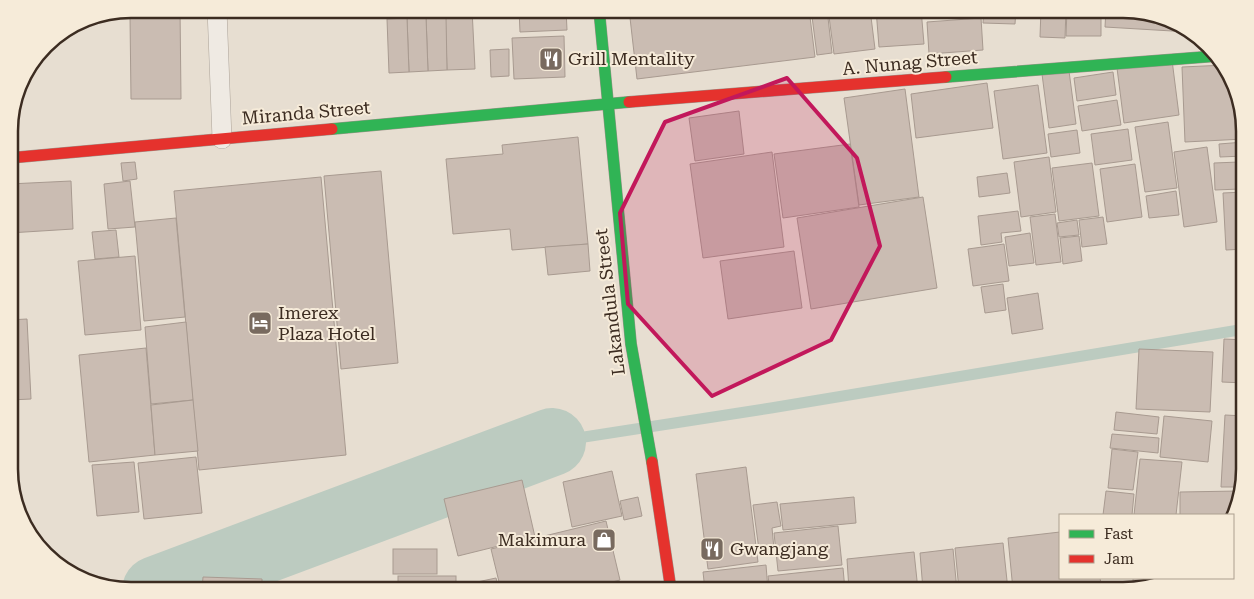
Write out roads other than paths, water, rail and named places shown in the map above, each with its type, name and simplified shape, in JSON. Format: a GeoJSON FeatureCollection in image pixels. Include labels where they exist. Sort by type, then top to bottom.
{"type":"FeatureCollection","features":[{"type":"Feature","properties":{"kind":"main road","name":"Lakandula Street"},"geometry":{"type":"LineString","coordinates":[[600,17],[606,104],[631,344],[653,468],[669,581]]}},
{"type":"Feature","properties":{"kind":"main road","name":"A. Nunag Street"},"geometry":{"type":"LineString","coordinates":[[606,104],[1209,57]]}},
{"type":"Feature","properties":{"kind":"main road","name":"Miranda Street"},"geometry":{"type":"LineString","coordinates":[[18,157],[606,104]]}},
{"type":"Feature","properties":{"kind":"lane"},"geometry":{"type":"LineString","coordinates":[[217,17],[222,138]]}},
{"type":"Feature","properties":{"kind":"waterway"},"geometry":{"type":"LineString","coordinates":[[552,442],[771,408],[1236,330]]}},
{"type":"Feature","properties":{"kind":"waterway"},"geometry":{"type":"LineString","coordinates":[[178,582],[552,442]]}},
{"type":"Feature","properties":{"kind":"place","name":"Grill Mentality"},"geometry":{"type":"Point","coordinates":[551,59]}},
{"type":"Feature","properties":{"kind":"place","name":"Imerex Plaza Hotel"},"geometry":{"type":"Point","coordinates":[260,323]}},
{"type":"Feature","properties":{"kind":"place","name":"Makimura"},"geometry":{"type":"Point","coordinates":[604,540]}},
{"type":"Feature","properties":{"kind":"place","name":"Gwangjang"},"geometry":{"type":"Point","coordinates":[712,549]}}]}
